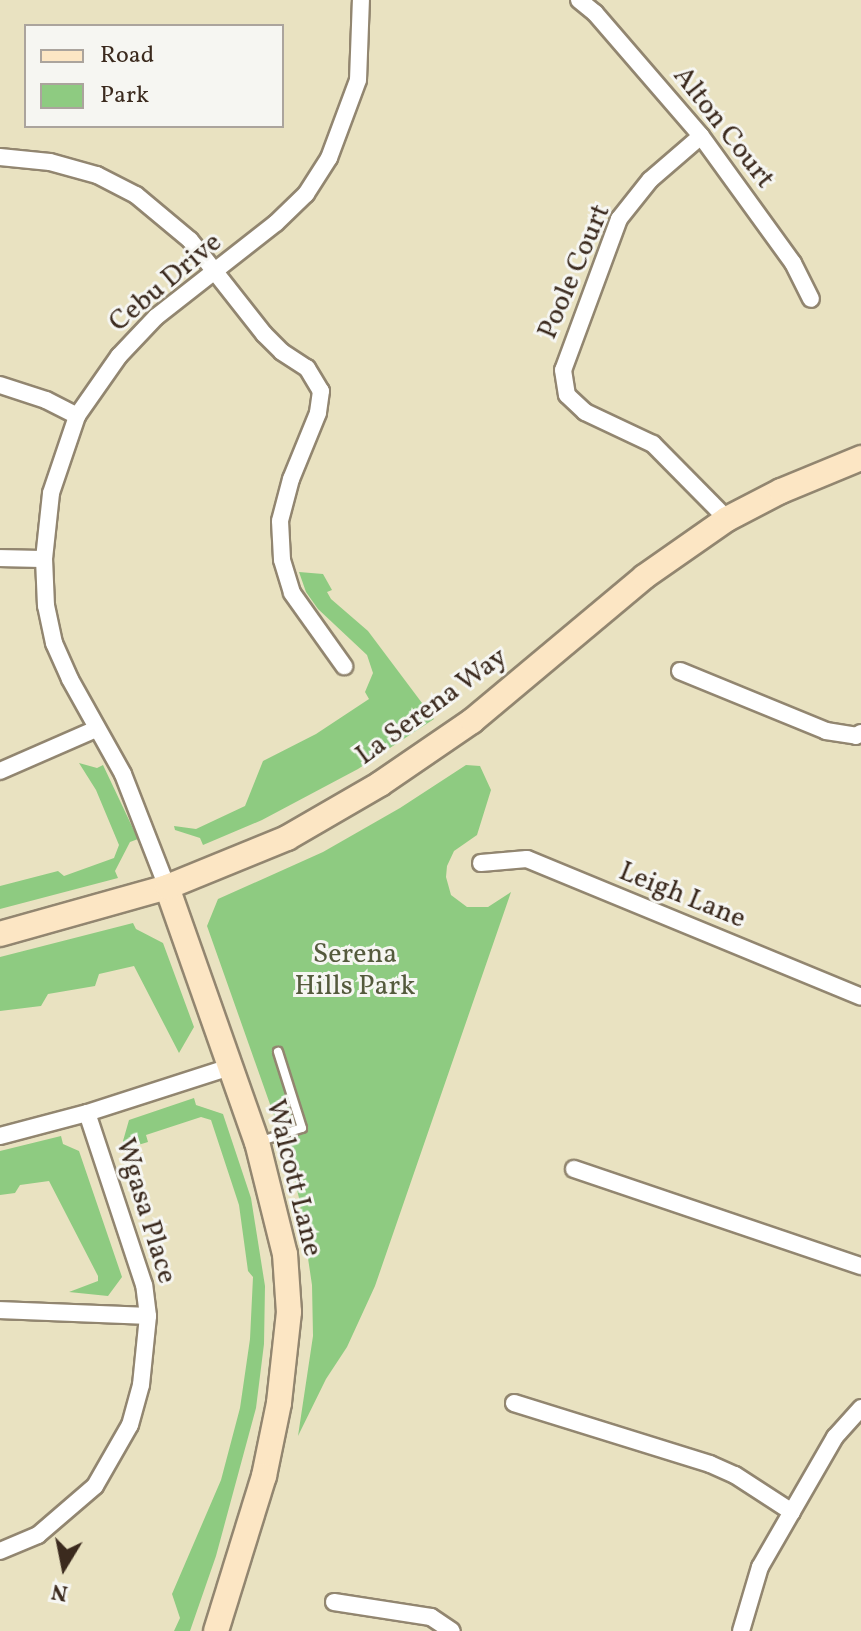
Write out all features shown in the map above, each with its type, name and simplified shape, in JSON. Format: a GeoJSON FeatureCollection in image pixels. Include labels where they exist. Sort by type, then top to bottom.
{"type":"FeatureCollection","features":[{"type":"Feature","properties":{"kind":"main road","name":"La Serena Way"},"geometry":{"type":"LineString","coordinates":[[0,934],[167,887],[287,838],[380,784],[472,721],[644,577],[727,519],[781,491],[861,458]]}},
{"type":"Feature","properties":{"kind":"main road","name":"Walcott Lane"},"geometry":{"type":"LineString","coordinates":[[167,887],[233,1066],[257,1142],[285,1254],[287,1340],[279,1403],[264,1476],[216,1631]]}},
{"type":"Feature","properties":{"kind":"street","name":"Cebu Drive"},"geometry":{"type":"LineString","coordinates":[[167,887],[123,774],[96,729],[54,643],[46,606],[44,559],[51,493],[77,416],[119,356],[156,317],[216,272],[306,194],[329,158],[358,80],[361,0]]}},
{"type":"Feature","properties":{"kind":"street","name":"Alton Court"},"geometry":{"type":"LineString","coordinates":[[579,0],[595,13],[701,136],[793,263],[811,299]]}},
{"type":"Feature","properties":{"kind":"street","name":"Poole Court"},"geometry":{"type":"LineString","coordinates":[[701,136],[650,180],[619,219],[563,370],[567,395],[585,412],[653,444],[727,519]]}},
{"type":"Feature","properties":{"kind":"street"},"geometry":{"type":"LineString","coordinates":[[0,157],[50,162],[85,171],[136,195],[190,240],[264,334],[282,352],[307,368],[321,391],[318,413],[291,479],[280,521],[282,560],[292,593],[344,666]]}},
{"type":"Feature","properties":{"kind":"street"},"geometry":{"type":"LineString","coordinates":[[0,385],[46,400],[77,416]]}},
{"type":"Feature","properties":{"kind":"street"},"geometry":{"type":"LineString","coordinates":[[0,558],[44,559]]}},
{"type":"Feature","properties":{"kind":"street"},"geometry":{"type":"LineString","coordinates":[[680,671],[826,731],[856,736],[861,733]]}},
{"type":"Feature","properties":{"kind":"street"},"geometry":{"type":"LineString","coordinates":[[0,771],[96,729]]}},
{"type":"Feature","properties":{"kind":"street","name":"Leigh Lane"},"geometry":{"type":"LineString","coordinates":[[481,863],[527,859],[861,997]]}},
{"type":"Feature","properties":{"kind":"street"},"geometry":{"type":"LineString","coordinates":[[0,1136],[87,1113],[233,1066]]}},
{"type":"Feature","properties":{"kind":"street","name":"Wgasa Place"},"geometry":{"type":"LineString","coordinates":[[0,1551],[38,1535],[74,1508],[95,1486],[130,1425],[141,1385],[148,1316],[134,1248],[87,1113]]}},
{"type":"Feature","properties":{"kind":"street"},"geometry":{"type":"LineString","coordinates":[[574,1169],[861,1266]]}},
{"type":"Feature","properties":{"kind":"street"},"geometry":{"type":"LineString","coordinates":[[0,1310],[148,1316]]}},
{"type":"Feature","properties":{"kind":"street"},"geometry":{"type":"LineString","coordinates":[[514,1403],[710,1464],[735,1475],[792,1512]]}},
{"type":"Feature","properties":{"kind":"street"},"geometry":{"type":"LineString","coordinates":[[741,1631],[760,1567],[835,1437],[861,1408]]}},
{"type":"Feature","properties":{"kind":"street"},"geometry":{"type":"LineString","coordinates":[[334,1602],[431,1617],[452,1631]]}},
{"type":"Feature","properties":{"kind":"lane"},"geometry":{"type":"LineString","coordinates":[[257,1142],[302,1128],[278,1052]]}},
{"type":"Feature","properties":{"kind":"green space"},"geometry":{"type":"Polygon","coordinates":[[[299,572],[323,574],[332,590],[327,592],[331,599],[368,631],[434,719],[358,769],[262,820],[203,845],[200,838],[175,830],[174,826],[196,829],[245,806],[263,761],[316,734],[369,699],[365,692],[373,673],[367,655],[318,609],[306,592],[299,572]]]}},
{"type":"Feature","properties":{"kind":"green space"},"geometry":{"type":"Polygon","coordinates":[[[79,763],[97,768],[103,765],[138,839],[130,842],[115,871],[118,878],[0,909],[0,886],[58,871],[64,876],[114,858],[119,845],[96,790],[79,763]]]}},
{"type":"Feature","properties":{"kind":"green space","name":"Serena Hills Park"},"geometry":{"type":"Polygon","coordinates":[[[466,765],[480,766],[491,790],[477,835],[454,851],[447,866],[446,877],[451,895],[467,907],[488,907],[511,892],[375,1286],[347,1347],[326,1379],[298,1436],[313,1336],[312,1285],[299,1198],[289,1158],[207,926],[218,899],[323,852],[400,808],[466,765]]]}},
{"type":"Feature","properties":{"kind":"green space"},"geometry":{"type":"Polygon","coordinates":[[[133,923],[136,929],[163,943],[194,1027],[179,1053],[134,966],[99,974],[95,986],[48,994],[41,1006],[0,1011],[0,957],[133,923]]]}},
{"type":"Feature","properties":{"kind":"green space"},"geometry":{"type":"Polygon","coordinates":[[[194,1098],[196,1105],[223,1114],[251,1198],[265,1286],[264,1344],[256,1408],[216,1556],[190,1631],[174,1631],[180,1618],[172,1594],[221,1480],[240,1408],[250,1339],[253,1277],[248,1271],[239,1205],[211,1120],[201,1117],[146,1135],[148,1142],[125,1149],[123,1141],[129,1120],[194,1098]]]}},
{"type":"Feature","properties":{"kind":"green space"},"geometry":{"type":"Polygon","coordinates":[[[61,1136],[63,1144],[79,1151],[122,1277],[108,1296],[69,1292],[98,1281],[98,1276],[49,1181],[20,1185],[15,1193],[0,1195],[0,1151],[61,1136]]]}}]}
